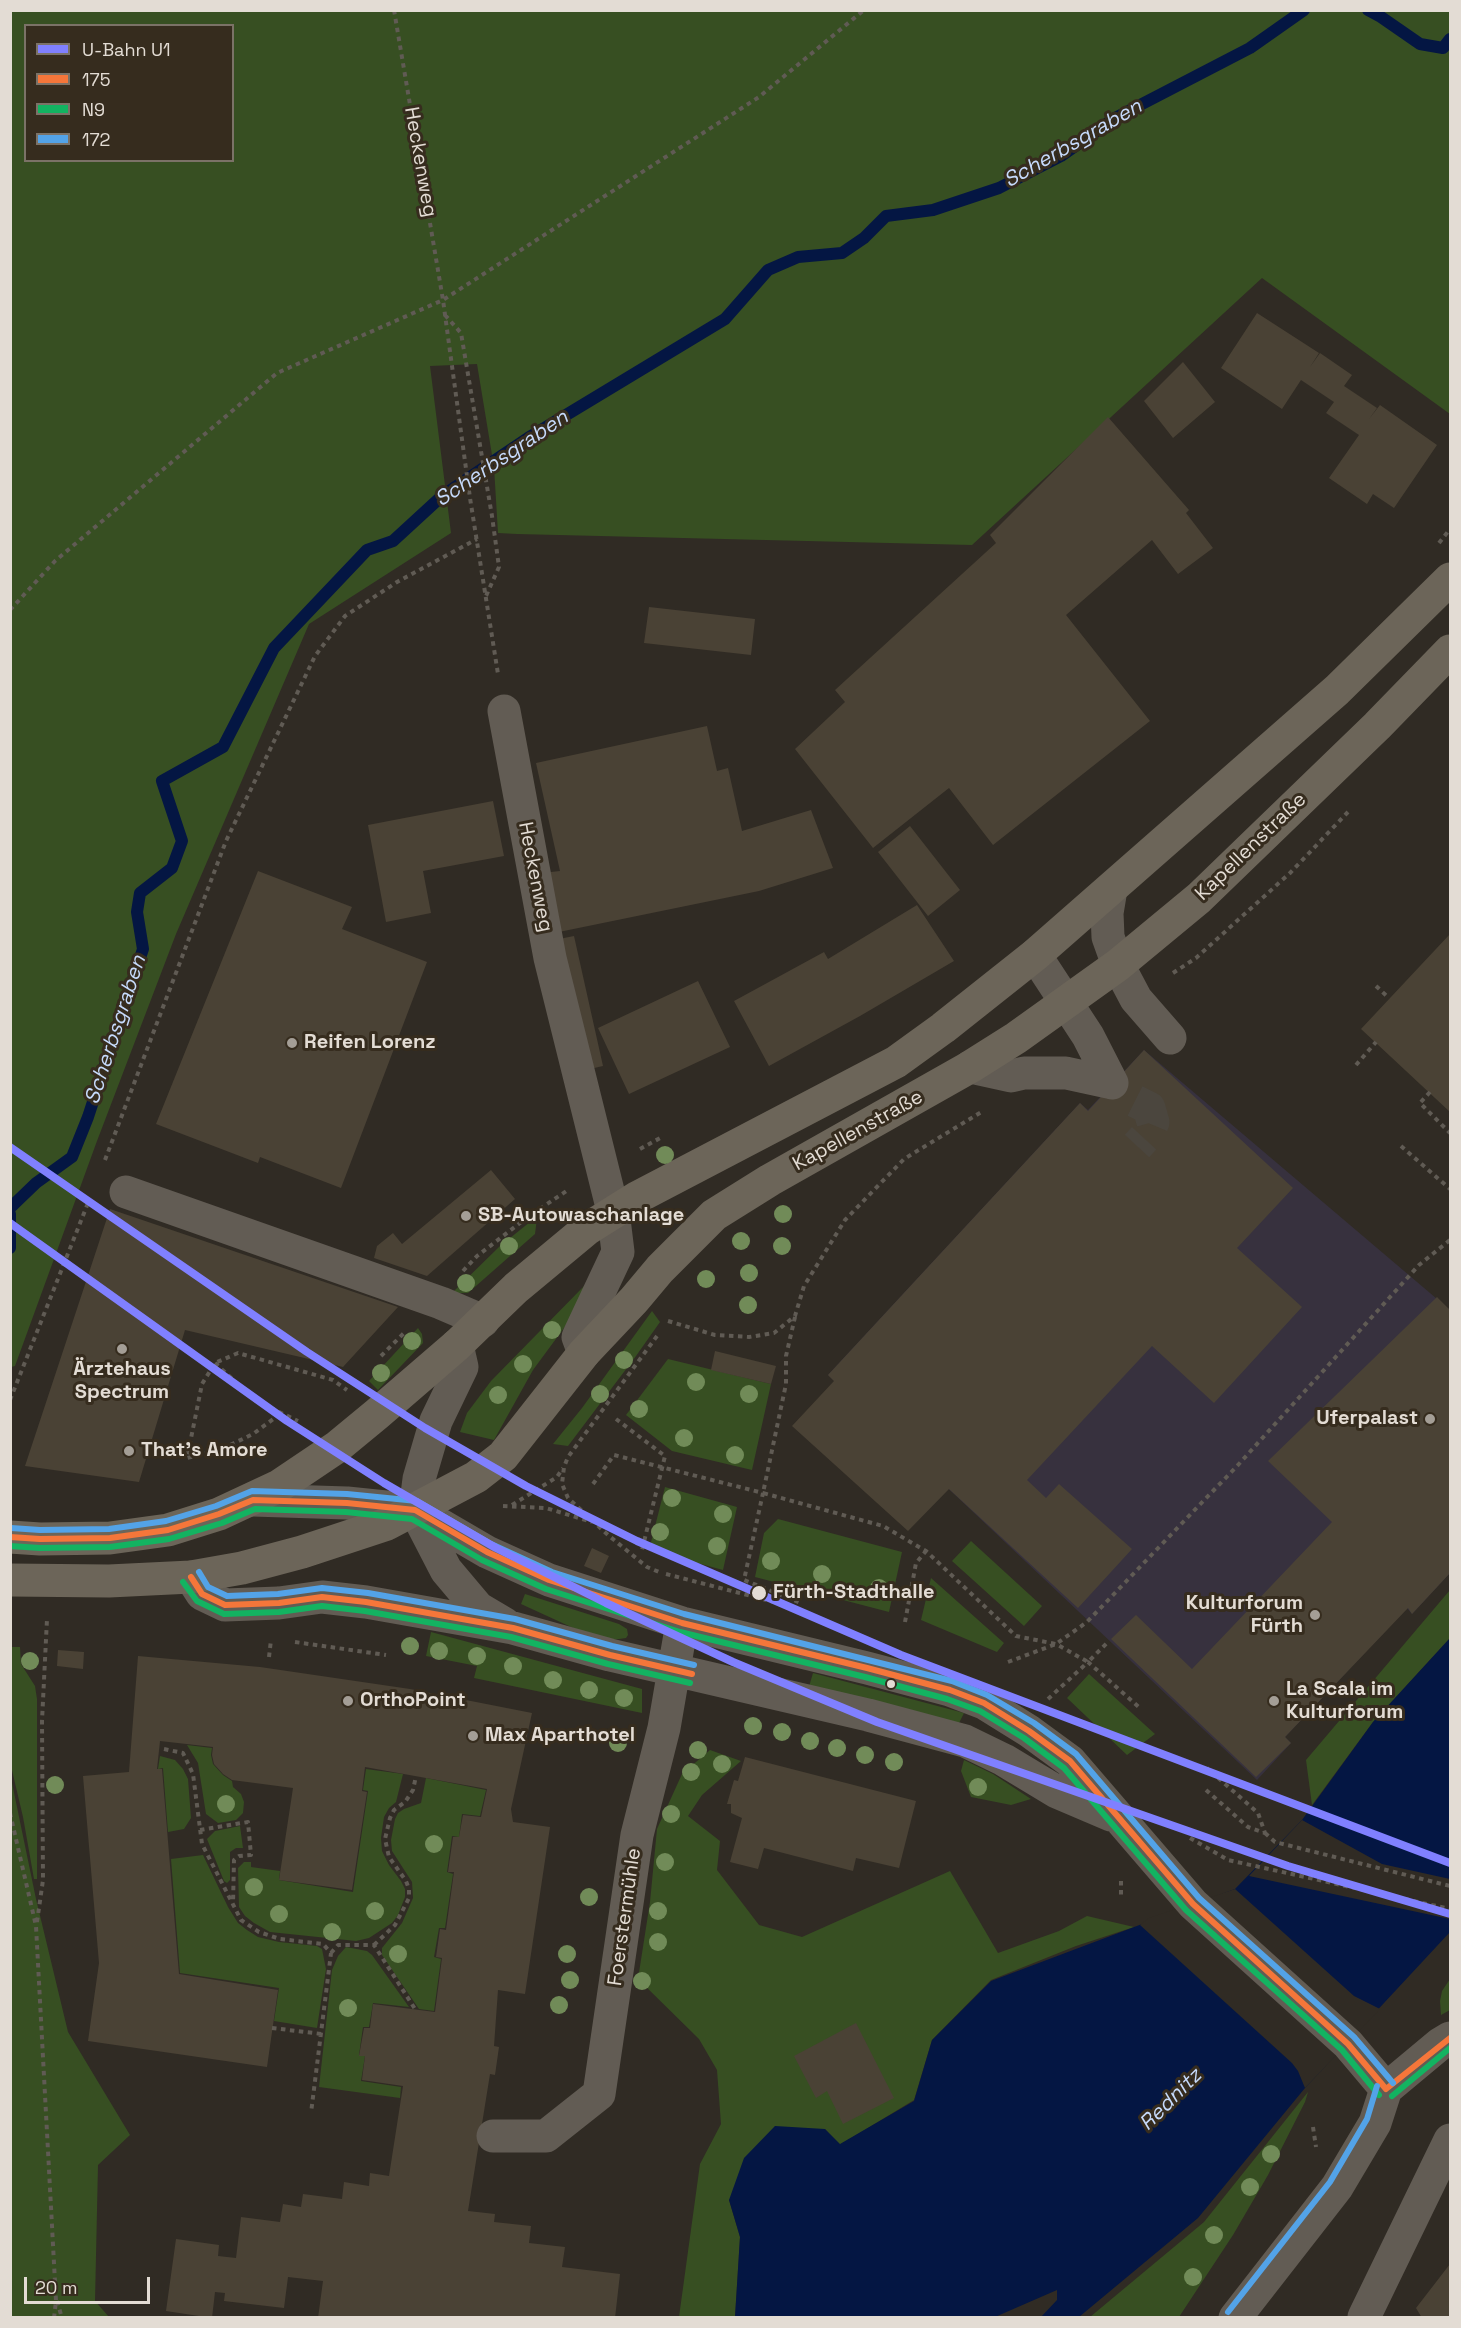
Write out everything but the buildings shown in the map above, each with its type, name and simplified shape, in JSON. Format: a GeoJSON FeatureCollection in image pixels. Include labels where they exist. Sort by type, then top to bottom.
{"type":"FeatureCollection","features":[{"type":"Feature","properties":{"kind":"main road"},"geometry":{"type":"LineString","coordinates":[[10,1537],[110,1538],[168,1530],[219,1515],[253,1500],[279,1486],[338,1447],[457,1345],[516,1288],[586,1229],[614,1211],[896,1062],[943,1028],[1035,955],[1337,690],[1450,579]]}},
{"type":"Feature","properties":{"kind":"main road","name":"Kapellenstraße"},"geometry":{"type":"LineString","coordinates":[[10,1580],[108,1581],[191,1577],[242,1568],[302,1552],[387,1524],[476,1477],[503,1456],[584,1353],[660,1269],[714,1215],[770,1180],[970,1067],[1016,1038],[1118,965],[1199,898],[1377,726],[1450,651]]}},
{"type":"Feature","properties":{"kind":"street","name":"Heckenweg"},"geometry":{"type":"LineString","coordinates":[[504,711],[550,958],[614,1211],[618,1252],[578,1337],[584,1353]]}},
{"type":"Feature","properties":{"kind":"street"},"geometry":{"type":"LineString","coordinates":[[1111,889],[1107,913],[1108,937],[1118,965],[1136,999],[1170,1038]]}},
{"type":"Feature","properties":{"kind":"street"},"geometry":{"type":"LineString","coordinates":[[970,1067],[1011,1076],[1024,1073],[1121,1073],[1088,1036],[1035,955]]}},
{"type":"Feature","properties":{"kind":"street"},"geometry":{"type":"LineString","coordinates":[[126,1192],[434,1301],[483,1321]]}},
{"type":"Feature","properties":{"kind":"street"},"geometry":{"type":"LineString","coordinates":[[457,1345],[462,1367],[436,1421],[419,1479],[415,1510],[446,1570],[478,1608],[513,1628]]}},
{"type":"Feature","properties":{"kind":"street"},"geometry":{"type":"LineString","coordinates":[[253,1500],[347,1503],[415,1510],[487,1552],[549,1580],[682,1623],[950,1690],[984,1703],[1029,1731],[1070,1761],[1193,1904],[1348,2044],[1386,2089]]}},
{"type":"Feature","properties":{"kind":"street"},"geometry":{"type":"LineString","coordinates":[[191,1577],[202,1594],[225,1605],[279,1603],[322,1597],[366,1602],[513,1628],[610,1655],[868,1715],[965,1741],[1004,1760],[1057,1792],[1118,1818]]}},
{"type":"Feature","properties":{"kind":"street","name":"Foerstermühle"},"geometry":{"type":"LineString","coordinates":[[493,2136],[546,2136],[599,2094],[637,1835],[664,1728],[682,1623]]}},
{"type":"Feature","properties":{"kind":"street"},"geometry":{"type":"LineString","coordinates":[[1236,2318],[1336,2187],[1375,2123],[1386,2089],[1450,2038]]}},
{"type":"Feature","properties":{"kind":"street"},"geometry":{"type":"LineString","coordinates":[[1364,2317],[1450,2140]]}},
{"type":"Feature","properties":{"kind":"path","name":"Heckenweg"},"geometry":{"type":"LineString","coordinates":[[394,10],[443,300],[477,538]]}},
{"type":"Feature","properties":{"kind":"path"},"geometry":{"type":"LineString","coordinates":[[10,610],[55,561],[277,373],[443,300],[759,97],[864,10]]}},
{"type":"Feature","properties":{"kind":"path"},"geometry":{"type":"LineString","coordinates":[[444,314],[461,333],[492,516],[499,567],[486,597]]}},
{"type":"Feature","properties":{"kind":"path"},"geometry":{"type":"LineString","coordinates":[[105,1161],[226,841],[315,656],[345,616],[397,582],[477,538],[504,711]]}},
{"type":"Feature","properties":{"kind":"path"},"geometry":{"type":"LineString","coordinates":[[1376,986],[1389,999]]}},
{"type":"Feature","properties":{"kind":"path"},"geometry":{"type":"LineString","coordinates":[[1356,1065],[1376,1042]]}},
{"type":"Feature","properties":{"kind":"path"},"geometry":{"type":"LineString","coordinates":[[1430,1092],[1420,1103],[1450,1133]]}},
{"type":"Feature","properties":{"kind":"path"},"geometry":{"type":"LineString","coordinates":[[801,1603],[744,1580],[786,1384],[786,1356],[804,1286],[845,1220],[904,1159],[989,1108]]}},
{"type":"Feature","properties":{"kind":"path"},"geometry":{"type":"LineString","coordinates":[[1401,1146],[1450,1188]]}},
{"type":"Feature","properties":{"kind":"path"},"geometry":{"type":"LineString","coordinates":[[380,1357],[477,1256],[562,1193]]}},
{"type":"Feature","properties":{"kind":"path"},"geometry":{"type":"LineString","coordinates":[[10,1400],[92,1194]]}},
{"type":"Feature","properties":{"kind":"path"},"geometry":{"type":"LineString","coordinates":[[1008,1662],[1056,1644],[1088,1622],[1238,1465],[1419,1265],[1450,1239]]}},
{"type":"Feature","properties":{"kind":"path"},"geometry":{"type":"LineString","coordinates":[[512,1505],[557,1477],[568,1457],[668,1321],[715,1335],[749,1337],[774,1333],[795,1316]]}},
{"type":"Feature","properties":{"kind":"path"},"geometry":{"type":"LineString","coordinates":[[280,1414],[253,1434],[222,1449],[187,1458],[202,1384],[215,1363],[238,1353],[333,1380],[347,1390]]}},
{"type":"Feature","properties":{"kind":"path"},"geometry":{"type":"LineString","coordinates":[[215,1363],[256,1401],[298,1421]]}},
{"type":"Feature","properties":{"kind":"path"},"geometry":{"type":"LineString","coordinates":[[339,1398],[355,1382]]}},
{"type":"Feature","properties":{"kind":"path"},"geometry":{"type":"LineString","coordinates":[[616,1419],[665,1456],[642,1550]]}},
{"type":"Feature","properties":{"kind":"path"},"geometry":{"type":"LineString","coordinates":[[593,1484],[614,1455],[883,1526],[926,1551],[1016,1636],[1056,1644],[1088,1662],[1140,1708]]}},
{"type":"Feature","properties":{"kind":"path"},"geometry":{"type":"LineString","coordinates":[[564,1467],[562,1484],[568,1498],[647,1567],[662,1573],[785,1605]]}},
{"type":"Feature","properties":{"kind":"path"},"geometry":{"type":"LineString","coordinates":[[530,1507],[546,1508],[595,1523]]}},
{"type":"Feature","properties":{"kind":"path"},"geometry":{"type":"LineString","coordinates":[[905,1622],[916,1563],[926,1551]]}},
{"type":"Feature","properties":{"kind":"path"},"geometry":{"type":"LineString","coordinates":[[334,1647],[336,1636]]}},
{"type":"Feature","properties":{"kind":"path"},"geometry":{"type":"LineString","coordinates":[[294,1641],[386,1654]]}},
{"type":"Feature","properties":{"kind":"path"},"geometry":{"type":"LineString","coordinates":[[1046,1700],[1108,1642]]}},
{"type":"Feature","properties":{"kind":"path"},"geometry":{"type":"LineString","coordinates":[[36,1926],[43,1880],[42,1721],[46,1643]]}},
{"type":"Feature","properties":{"kind":"path"},"geometry":{"type":"LineString","coordinates":[[164,1749],[183,1753],[193,1774],[202,1844],[241,1920],[259,1932],[280,1939],[323,1944],[331,1953]]}},
{"type":"Feature","properties":{"kind":"path"},"geometry":{"type":"LineString","coordinates":[[1207,1768],[1258,1814],[1265,1833]]}},
{"type":"Feature","properties":{"kind":"path"},"geometry":{"type":"LineString","coordinates":[[312,2113],[331,1953],[338,1945],[374,1945],[395,1925],[409,1898],[406,1881],[389,1857],[385,1839],[390,1818],[394,1810],[405,1802],[413,1790],[416,1776]]}},
{"type":"Feature","properties":{"kind":"path"},"geometry":{"type":"LineString","coordinates":[[1206,1790],[1248,1827],[1265,1833],[1275,1842],[1450,1886]]}},
{"type":"Feature","properties":{"kind":"path"},"geometry":{"type":"LineString","coordinates":[[10,1813],[36,1926],[57,2301],[62,2318]]}},
{"type":"Feature","properties":{"kind":"path"},"geometry":{"type":"LineString","coordinates":[[200,1830],[248,1822],[251,1855],[239,1856],[234,1860],[233,1905]]}},
{"type":"Feature","properties":{"kind":"path"},"geometry":{"type":"LineString","coordinates":[[1187,1837],[1228,1860],[1450,1909]]}},
{"type":"Feature","properties":{"kind":"path"},"geometry":{"type":"LineString","coordinates":[[374,1945],[415,2010]]}},
{"type":"Feature","properties":{"kind":"path"},"geometry":{"type":"LineString","coordinates":[[272,2028],[322,2034]]}},
{"type":"Feature","properties":{"kind":"path"},"geometry":{"type":"LineString","coordinates":[[54,2318],[57,2301]]}},
{"type":"Feature","properties":{"kind":"shaded area"},"geometry":{"type":"Polygon","coordinates":[[[1144,1050],[1450,1310],[1450,1573],[1412,1614],[1407,1608],[1285,1737],[1291,1743],[1257,1780],[828,1375],[1080,1103],[1088,1110],[1144,1050]]]}},
{"type":"Feature","properties":{"kind":"green space"},"geometry":{"type":"Polygon","coordinates":[[[11,11],[1450,11],[1450,414],[1262,278],[972,545],[517,534],[498,533],[494,467],[477,364],[430,366],[451,533],[309,624],[176,934],[15,1366],[11,1367],[11,11]]]}},
{"type":"Feature","properties":{"kind":"green space"},"geometry":{"type":"Polygon","coordinates":[[[537,1218],[535,1234],[468,1293],[452,1293],[500,1246],[537,1218]]]}},
{"type":"Feature","properties":{"kind":"green space"},"geometry":{"type":"Polygon","coordinates":[[[587,1283],[592,1290],[533,1370],[494,1440],[460,1432],[467,1413],[491,1381],[587,1283]]]}},
{"type":"Feature","properties":{"kind":"green space"},"geometry":{"type":"Polygon","coordinates":[[[652,1311],[660,1322],[636,1356],[568,1446],[553,1444],[582,1408],[652,1311]]]}},
{"type":"Feature","properties":{"kind":"green space"},"geometry":{"type":"Polygon","coordinates":[[[418,1328],[422,1334],[423,1343],[378,1390],[369,1381],[418,1328]]]}},
{"type":"Feature","properties":{"kind":"green space"},"geometry":{"type":"Polygon","coordinates":[[[668,1359],[771,1384],[752,1470],[672,1451],[626,1415],[668,1359]]]}},
{"type":"Feature","properties":{"kind":"green space"},"geometry":{"type":"Polygon","coordinates":[[[665,1487],[737,1507],[723,1570],[649,1550],[665,1487]]]}},
{"type":"Feature","properties":{"kind":"green space"},"geometry":{"type":"Polygon","coordinates":[[[778,1519],[902,1552],[889,1612],[755,1577],[764,1533],[778,1519]]]}},
{"type":"Feature","properties":{"kind":"green space"},"geometry":{"type":"Polygon","coordinates":[[[971,1541],[1042,1606],[1024,1626],[952,1561],[971,1541]]]}},
{"type":"Feature","properties":{"kind":"green space"},"geometry":{"type":"Polygon","coordinates":[[[931,1578],[1004,1643],[997,1652],[921,1620],[931,1578]]]}},
{"type":"Feature","properties":{"kind":"green space"},"geometry":{"type":"Polygon","coordinates":[[[1450,1590],[1450,1638],[1373,1722],[1312,1805],[1306,1760],[1450,1590]]]}},
{"type":"Feature","properties":{"kind":"green space"},"geometry":{"type":"Polygon","coordinates":[[[525,1594],[619,1624],[627,1629],[628,1635],[626,1638],[612,1640],[582,1632],[521,1604],[525,1594]]]}},
{"type":"Feature","properties":{"kind":"green space"},"geometry":{"type":"Polygon","coordinates":[[[431,1632],[642,1689],[642,1713],[474,1678],[477,1666],[426,1656],[431,1632]]]}},
{"type":"Feature","properties":{"kind":"green space"},"geometry":{"type":"Polygon","coordinates":[[[11,1647],[20,1647],[21,1664],[35,1686],[37,1699],[37,1879],[34,1879],[11,1766],[11,1647]]]}},
{"type":"Feature","properties":{"kind":"green space"},"geometry":{"type":"Polygon","coordinates":[[[813,1673],[964,1713],[957,1727],[808,1690],[813,1673]]]}},
{"type":"Feature","properties":{"kind":"green space"},"geometry":{"type":"Polygon","coordinates":[[[1089,1674],[1155,1734],[1127,1755],[1067,1698],[1089,1674]]]}},
{"type":"Feature","properties":{"kind":"green space"},"geometry":{"type":"Polygon","coordinates":[[[187,1745],[212,1748],[213,1764],[232,1781],[233,1787],[241,1794],[244,1802],[243,1813],[236,1820],[218,1823],[206,1814],[198,1763],[187,1745]]]}},
{"type":"Feature","properties":{"kind":"green space"},"geometry":{"type":"Polygon","coordinates":[[[710,1750],[741,1761],[702,1795],[688,1816],[720,1841],[717,1870],[759,1925],[802,1937],[950,1871],[998,1953],[1059,1931],[1087,1916],[1134,1927],[1076,1946],[991,1980],[932,2040],[914,2100],[840,2145],[825,2129],[729,2200],[740,2237],[735,2317],[679,2317],[700,2164],[721,2124],[717,2070],[699,2039],[638,1979],[650,1902],[657,1829],[682,1774],[710,1750]]]}},
{"type":"Feature","properties":{"kind":"green space"},"geometry":{"type":"Polygon","coordinates":[[[160,1756],[175,1760],[188,1779],[191,1818],[184,1829],[168,1832],[163,1768],[158,1769],[160,1756]]]}},
{"type":"Feature","properties":{"kind":"green space"},"geometry":{"type":"Polygon","coordinates":[[[964,1760],[993,1774],[1031,1799],[1011,1805],[971,1797],[961,1771],[964,1760]]]}},
{"type":"Feature","properties":{"kind":"green space"},"geometry":{"type":"Polygon","coordinates":[[[366,1769],[403,1774],[396,1802],[384,1817],[381,1838],[382,1851],[405,1889],[405,1897],[398,1915],[392,1923],[369,1938],[356,1941],[270,1932],[254,1923],[239,1907],[238,1868],[244,1862],[251,1862],[251,1867],[280,1871],[279,1880],[353,1892],[368,1791],[363,1790],[366,1769]]]}},
{"type":"Feature","properties":{"kind":"green space"},"geometry":{"type":"Polygon","coordinates":[[[11,1778],[36,1899],[68,2032],[130,2135],[98,2165],[95,2301],[109,2317],[11,2317],[11,1778]]]}},
{"type":"Feature","properties":{"kind":"green space"},"geometry":{"type":"Polygon","coordinates":[[[426,1778],[486,1790],[480,1816],[462,1814],[459,1837],[452,1836],[447,1872],[453,1874],[445,1928],[439,1928],[434,1957],[441,1959],[434,2011],[419,2009],[382,1955],[382,1948],[402,1923],[413,1898],[412,1882],[392,1851],[391,1840],[395,1819],[404,1809],[421,1803],[426,1778]]]}},
{"type":"Feature","properties":{"kind":"green space"},"geometry":{"type":"Polygon","coordinates":[[[240,1826],[243,1848],[236,1848],[230,1852],[230,1880],[227,1883],[224,1881],[207,1839],[215,1831],[240,1826]]]}},
{"type":"Feature","properties":{"kind":"green space"},"geometry":{"type":"Polygon","coordinates":[[[203,1855],[238,1923],[258,1937],[317,1946],[322,1949],[326,1969],[317,2028],[274,2021],[279,1988],[180,1973],[171,1859],[203,1855]]]}},
{"type":"Feature","properties":{"kind":"green space"},"geometry":{"type":"Polygon","coordinates":[[[346,1947],[367,1951],[372,1955],[409,2007],[373,2003],[369,2027],[363,2027],[359,2055],[365,2056],[361,2081],[401,2087],[400,2098],[319,2087],[332,1970],[338,1956],[346,1947]]]}},
{"type":"Feature","properties":{"kind":"green space"},"geometry":{"type":"Polygon","coordinates":[[[1450,1979],[1450,2010],[1441,2015],[1442,1991],[1450,1979]]]}},
{"type":"Feature","properties":{"kind":"green space"},"geometry":{"type":"Polygon","coordinates":[[[1308,2092],[1268,2175],[1233,2235],[1179,2317],[1090,2317],[1204,2222],[1308,2092]]]}},
{"type":"Feature","properties":{"kind":"water","name":"Rednitz"},"geometry":{"type":"Polygon","coordinates":[[[1450,1638],[1450,1932],[1305,2088],[1198,2218],[1079,2317],[1041,2317],[1057,2300],[1057,2290],[995,2317],[735,2317],[740,2237],[729,2200],[744,2158],[775,2126],[825,2129],[840,2144],[914,2101],[932,2040],[991,1981],[1235,1889],[1302,1820],[1373,1722],[1450,1638]]]}},
{"type":"Feature","properties":{"kind":"pier"},"geometry":{"type":"Polygon","coordinates":[[[1302,1820],[1382,1864],[1450,1879],[1450,1919],[1249,1876],[1302,1820]]]}},
{"type":"Feature","properties":{"kind":"pier"},"geometry":{"type":"Polygon","coordinates":[[[1235,1889],[1354,1996],[1380,2009],[1305,2088],[1292,2063],[1140,1925],[1149,1918],[1235,1889]]]}},
{"type":"Feature","properties":{"kind":"waterway","name":"Scherbsgraben"},"geometry":{"type":"LineString","coordinates":[[10,1208],[36,1183],[72,1157],[88,1117],[143,949],[137,912],[140,893],[172,868],[182,841],[162,781],[223,747],[274,648],[367,550],[393,541],[442,496],[528,438],[725,319],[768,270],[798,257],[842,253],[864,238],[886,216],[933,210],[999,188],[1061,156],[1115,118],[1250,48],[1304,10]]}},
{"type":"Feature","properties":{"kind":"waterway","name":"Scherbsgraben"},"geometry":{"type":"LineString","coordinates":[[1368,10],[1420,44],[1443,48],[1450,39]]}},
{"type":"Feature","properties":{"kind":"waterway","name":"Scherbsgraben"},"geometry":{"type":"LineString","coordinates":[[10,1214],[10,1248]]}},
{"type":"Feature","properties":{"kind":"tunnel"},"geometry":{"type":"LineString","coordinates":[[1135,1101],[1149,1108],[1153,1122],[1148,1134],[1137,1146]]}},
{"type":"Feature","properties":{"kind":"metro line","name":"U1"},"geometry":{"type":"LineString","coordinates":[[10,1147],[307,1352],[425,1428],[526,1486],[637,1541],[901,1655],[1450,1863]]}},
{"type":"Feature","properties":{"kind":"metro line","name":"U1"},"geometry":{"type":"LineString","coordinates":[[10,1223],[287,1421],[384,1483],[496,1548],[606,1603],[733,1662],[877,1722],[1288,1866],[1450,1914]]}},
{"type":"Feature","properties":{"kind":"transit line","name":"172"},"geometry":{"type":"LineString","coordinates":[[11,1528],[109,1529],[166,1521],[216,1506],[252,1491],[347,1494],[417,1501],[491,1544],[552,1572],[684,1614],[952,1681],[987,1695],[1034,1723],[1076,1754],[1199,1898],[1354,2037],[1393,2083]]}},
{"type":"Feature","properties":{"kind":"transit line","name":"175"},"geometry":{"type":"LineString","coordinates":[[10,1537],[110,1538],[168,1530],[219,1514],[253,1500],[347,1503],[415,1510],[487,1552],[549,1580],[682,1623],[867,1668],[950,1690],[984,1703],[1029,1731],[1070,1761],[1193,1904],[1348,2044],[1386,2089]]}},
{"type":"Feature","properties":{"kind":"transit line","name":"N9"},"geometry":{"type":"LineString","coordinates":[[10,1546],[110,1547],[169,1539],[222,1523],[255,1509],[346,1512],[412,1519],[482,1560],[546,1589],[680,1632],[865,1677],[947,1699],[980,1711],[1024,1738],[1064,1768],[1186,1910],[1342,2050],[1379,2095]]}},
{"type":"Feature","properties":{"kind":"transit line","name":"172"},"geometry":{"type":"LineString","coordinates":[[199,1572],[208,1587],[227,1596],[278,1594],[322,1588],[368,1593],[515,1619],[612,1646],[694,1665]]}},
{"type":"Feature","properties":{"kind":"transit line","name":"175"},"geometry":{"type":"LineString","coordinates":[[191,1577],[202,1594],[225,1605],[279,1603],[322,1597],[366,1602],[513,1628],[610,1655],[692,1674]]}},
{"type":"Feature","properties":{"kind":"transit line","name":"N9"},"geometry":{"type":"LineString","coordinates":[[183,1582],[197,1601],[224,1614],[279,1612],[322,1606],[365,1611],[511,1637],[608,1664],[690,1683]]}},
{"type":"Feature","properties":{"kind":"transit line","name":"175"},"geometry":{"type":"LineString","coordinates":[[1386,2089],[1450,2038]]}},
{"type":"Feature","properties":{"kind":"transit line","name":"N9"},"geometry":{"type":"LineString","coordinates":[[1392,2096],[1450,2048]]}},
{"type":"Feature","properties":{"kind":"transit line","name":"172"},"geometry":{"type":"LineString","coordinates":[[1228,2312],[1330,2182],[1367,2119],[1377,2086]]}},
{"type":"Feature","properties":{"kind":"place","name":"Reifen Lorenz"},"geometry":{"type":"Point","coordinates":[292,1043]}},
{"type":"Feature","properties":{"kind":"place","name":"SB-Autowaschanlage"},"geometry":{"type":"Point","coordinates":[466,1216]}},
{"type":"Feature","properties":{"kind":"place","name":"Ärztehaus Spectrum"},"geometry":{"type":"Point","coordinates":[122,1349]}},
{"type":"Feature","properties":{"kind":"place","name":"Uferpalast"},"geometry":{"type":"Point","coordinates":[1430,1419]}},
{"type":"Feature","properties":{"kind":"place","name":"That's Amore"},"geometry":{"type":"Point","coordinates":[129,1451]}},
{"type":"Feature","properties":{"kind":"place","name":"Fürth-Stadthalle"},"geometry":{"type":"Point","coordinates":[759,1593]}},
{"type":"Feature","properties":{"kind":"place","name":"Kulturforum Fürth"},"geometry":{"type":"Point","coordinates":[1315,1615]}},
{"type":"Feature","properties":{"kind":"place","name":"OrthoPoint"},"geometry":{"type":"Point","coordinates":[348,1701]}},
{"type":"Feature","properties":{"kind":"place","name":"La Scala im Kulturforum"},"geometry":{"type":"Point","coordinates":[1274,1701]}},
{"type":"Feature","properties":{"kind":"place","name":"Max Aparthotel"},"geometry":{"type":"Point","coordinates":[473,1736]}}]}
